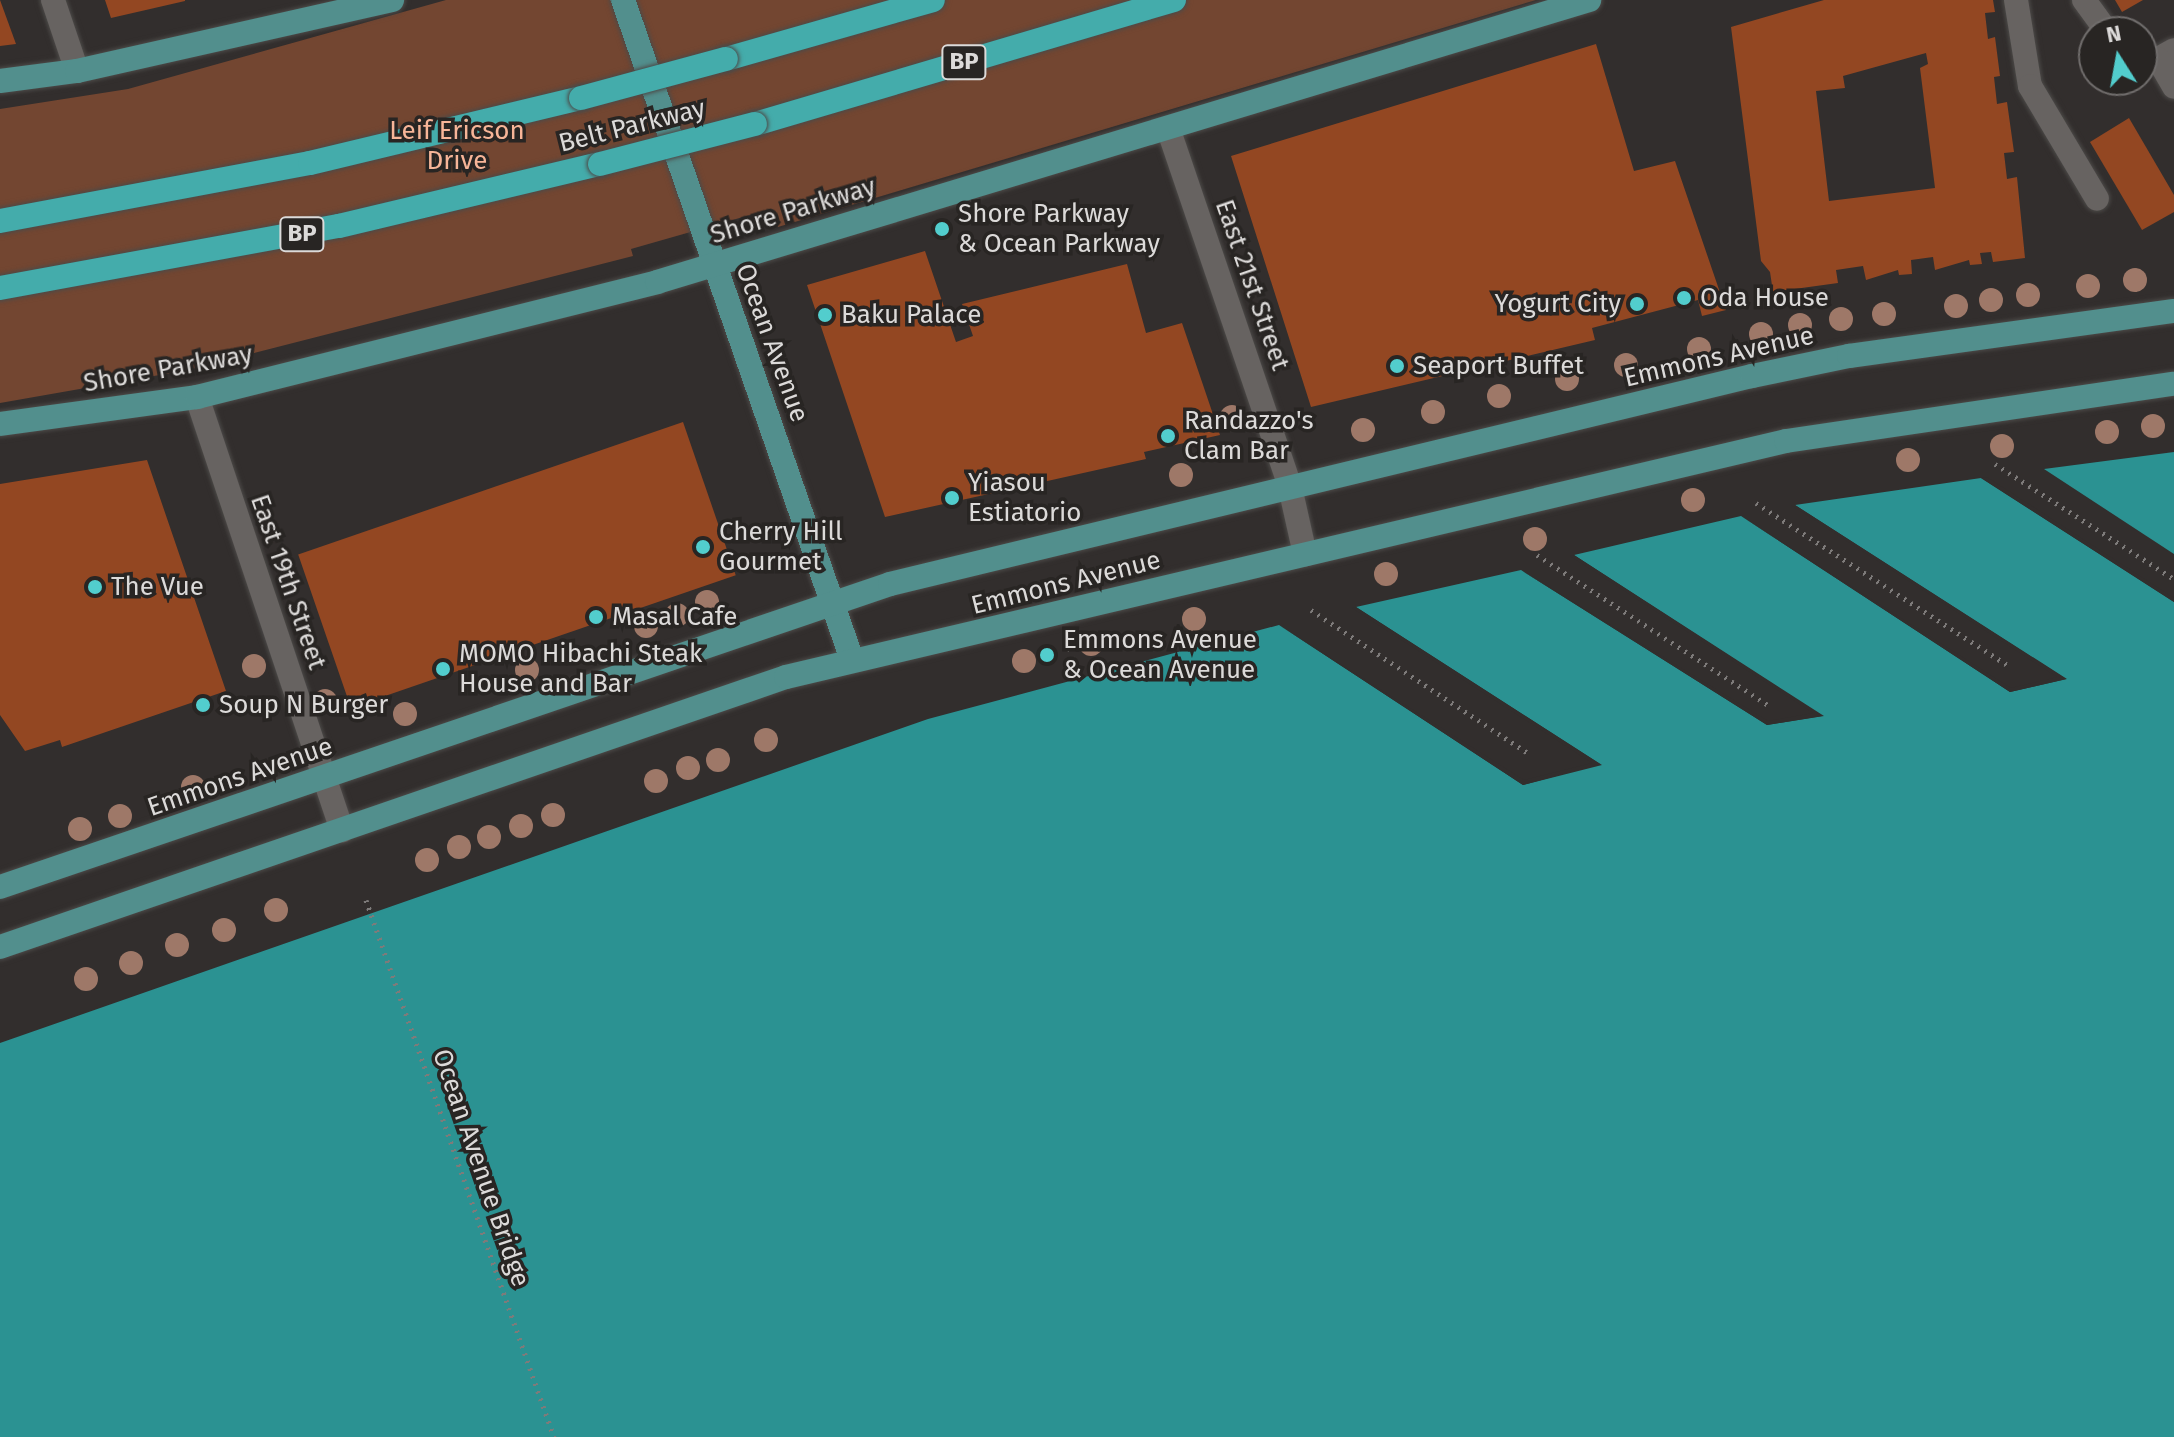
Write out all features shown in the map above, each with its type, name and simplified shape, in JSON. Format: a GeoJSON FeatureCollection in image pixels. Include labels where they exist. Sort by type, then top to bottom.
{"type":"FeatureCollection","features":[{"type":"Feature","properties":{"kind":"highway","name":"Belt Parkway"},"geometry":{"type":"LineString","coordinates":[[0,221],[310,163],[581,98],[933,0]]}},
{"type":"Feature","properties":{"kind":"highway","name":"Belt Parkway"},"geometry":{"type":"LineString","coordinates":[[0,288],[339,226],[600,164],[755,124],[1174,0]]}},
{"type":"Feature","properties":{"kind":"main road"},"geometry":{"type":"LineString","coordinates":[[0,81],[77,71],[392,0]]}},
{"type":"Feature","properties":{"kind":"main road","name":"Ocean Avenue"},"geometry":{"type":"LineString","coordinates":[[623,0],[852,660]]}},
{"type":"Feature","properties":{"kind":"main road","name":"Shore Parkway"},"geometry":{"type":"LineString","coordinates":[[0,424],[197,397],[714,264],[1589,0]]}},
{"type":"Feature","properties":{"kind":"main road","name":"Emmons Avenue"},"geometry":{"type":"LineString","coordinates":[[0,887],[890,584],[1835,359],[2174,311]]}},
{"type":"Feature","properties":{"kind":"main road","name":"Emmons Avenue"},"geometry":{"type":"LineString","coordinates":[[0,947],[786,677],[1786,441],[2174,384]]}},
{"type":"Feature","properties":{"kind":"street"},"geometry":{"type":"LineString","coordinates":[[53,0],[77,71]]}},
{"type":"Feature","properties":{"kind":"street"},"geometry":{"type":"LineString","coordinates":[[2016,0],[2030,86],[2097,199]]}},
{"type":"Feature","properties":{"kind":"street"},"geometry":{"type":"LineString","coordinates":[[2158,55],[2174,87]]}},
{"type":"Feature","properties":{"kind":"street","name":"East 21st Street"},"geometry":{"type":"LineString","coordinates":[[1168,128],[1290,487],[1305,554]]}},
{"type":"Feature","properties":{"kind":"street","name":"East 19th Street"},"geometry":{"type":"LineString","coordinates":[[197,397],[342,830]]}},
{"type":"Feature","properties":{"kind":"path"},"geometry":{"type":"LineString","coordinates":[[1995,464],[2174,579]]}},
{"type":"Feature","properties":{"kind":"path"},"geometry":{"type":"LineString","coordinates":[[1756,503],[2010,667]]}},
{"type":"Feature","properties":{"kind":"path"},"geometry":{"type":"LineString","coordinates":[[1537,555],[1768,705]]}},
{"type":"Feature","properties":{"kind":"path"},"geometry":{"type":"LineString","coordinates":[[1311,610],[1529,754]]}},
{"type":"Feature","properties":{"kind":"path","name":"Ocean Avenue Bridge"},"geometry":{"type":"LineString","coordinates":[[366,900],[554,1437]]}},
{"type":"Feature","properties":{"kind":"green space","name":"Leif Ericson Drive"},"geometry":{"type":"Polygon","coordinates":[[[446,0],[1536,0],[778,227],[771,209],[631,249],[633,256],[188,370],[0,403],[0,109],[128,89],[446,0]]]}},
{"type":"Feature","properties":{"kind":"water"},"geometry":{"type":"Polygon","coordinates":[[[2174,452],[2174,554],[2044,469],[2174,452]]]}},
{"type":"Feature","properties":{"kind":"water"},"geometry":{"type":"Polygon","coordinates":[[[1981,478],[2174,602],[2174,1437],[0,1437],[0,1043],[928,719],[1279,625],[1523,785],[1600,764],[1356,607],[1521,570],[1767,725],[1822,716],[1574,555],[1741,516],[2010,692],[2066,679],[1795,505],[1981,478]]]}},
{"type":"Feature","properties":{"kind":"pier"},"geometry":{"type":"Polygon","coordinates":[[[1987,477],[2174,598],[2174,602],[1981,478],[1987,477]]]}},
{"type":"Feature","properties":{"kind":"pier"},"geometry":{"type":"Polygon","coordinates":[[[1791,505],[2067,679],[2010,692],[1741,516],[2011,688],[2057,677],[1791,505]]]}},
{"type":"Feature","properties":{"kind":"pier"},"geometry":{"type":"Polygon","coordinates":[[[1574,555],[1824,716],[1767,725],[1521,570],[1768,721],[1813,713],[1570,556],[1574,555]]]}},
{"type":"Feature","properties":{"kind":"pier"},"geometry":{"type":"Polygon","coordinates":[[[1356,607],[1602,765],[1523,785],[1279,625],[1524,780],[1592,763],[1352,608],[1356,607]]]}},
{"type":"Feature","properties":{"kind":"building"},"geometry":{"type":"Polygon","coordinates":[[[0,0],[16,44],[0,46],[0,0]]]}},
{"type":"Feature","properties":{"kind":"building"},"geometry":{"type":"Polygon","coordinates":[[[105,0],[185,0],[185,1],[111,18],[105,0]]]}},
{"type":"Feature","properties":{"kind":"building"},"geometry":{"type":"Polygon","coordinates":[[[1824,0],[1993,0],[1995,12],[1985,13],[1988,39],[1995,37],[2000,76],[1994,77],[1997,104],[2007,102],[2014,152],[2004,153],[2007,179],[2017,177],[2025,258],[1993,262],[1991,252],[1980,253],[1982,264],[1970,265],[1969,260],[1935,270],[1933,257],[1911,260],[1912,274],[1899,275],[1898,270],[1866,280],[1863,266],[1836,270],[1838,283],[1773,292],[1770,272],[1761,261],[1731,27],[1824,0]],[[1926,53],[1843,76],[1845,88],[1816,91],[1829,201],[1935,188],[1920,68],[1928,64],[1926,53]]]}},
{"type":"Feature","properties":{"kind":"building"},"geometry":{"type":"Polygon","coordinates":[[[2115,0],[2143,0],[2122,12],[2115,0]]]}},
{"type":"Feature","properties":{"kind":"building"},"geometry":{"type":"Polygon","coordinates":[[[1596,44],[1634,171],[1675,161],[1726,310],[1702,316],[1698,300],[1592,328],[1595,340],[1311,407],[1231,156],[1596,44]]]}},
{"type":"Feature","properties":{"kind":"building"},"geometry":{"type":"Polygon","coordinates":[[[2129,118],[2174,195],[2174,212],[2142,230],[2090,142],[2129,118]]]}},
{"type":"Feature","properties":{"kind":"building"},"geometry":{"type":"Polygon","coordinates":[[[925,251],[956,342],[973,336],[962,304],[1127,264],[1146,333],[1182,323],[1220,435],[1144,452],[1146,459],[885,517],[807,285],[925,251]]]}},
{"type":"Feature","properties":{"kind":"building"},"geometry":{"type":"Polygon","coordinates":[[[683,422],[736,575],[351,708],[298,555],[683,422]]]}},
{"type":"Feature","properties":{"kind":"building","name":"The Vue"},"geometry":{"type":"Polygon","coordinates":[[[147,460],[226,691],[62,747],[60,740],[25,751],[0,715],[0,484],[147,460]]]}},
{"type":"Feature","properties":{"kind":"place","name":"Shore Parkway & Ocean Parkway"},"geometry":{"type":"Point","coordinates":[942,229]}},
{"type":"Feature","properties":{"kind":"place","name":"Oda House"},"geometry":{"type":"Point","coordinates":[1684,298]}},
{"type":"Feature","properties":{"kind":"place","name":"Yogurt City"},"geometry":{"type":"Point","coordinates":[1637,304]}},
{"type":"Feature","properties":{"kind":"place","name":"Baku Palace"},"geometry":{"type":"Point","coordinates":[825,315]}},
{"type":"Feature","properties":{"kind":"place","name":"Seaport Buffet"},"geometry":{"type":"Point","coordinates":[1397,366]}},
{"type":"Feature","properties":{"kind":"place","name":"Randazzo's Clam Bar"},"geometry":{"type":"Point","coordinates":[1168,436]}},
{"type":"Feature","properties":{"kind":"place","name":"Yiasou Estiatorio"},"geometry":{"type":"Point","coordinates":[952,498]}},
{"type":"Feature","properties":{"kind":"place","name":"Cherry Hill Gourmet"},"geometry":{"type":"Point","coordinates":[703,547]}},
{"type":"Feature","properties":{"kind":"place","name":"The Vue"},"geometry":{"type":"Point","coordinates":[95,587]}},
{"type":"Feature","properties":{"kind":"place","name":"Masal Cafe"},"geometry":{"type":"Point","coordinates":[596,617]}},
{"type":"Feature","properties":{"kind":"place","name":"Emmons Avenue & Ocean Avenue"},"geometry":{"type":"Point","coordinates":[1047,655]}},
{"type":"Feature","properties":{"kind":"place","name":"MOMO Hibachi Steak House and Bar"},"geometry":{"type":"Point","coordinates":[443,669]}},
{"type":"Feature","properties":{"kind":"place","name":"Soup N Burger"},"geometry":{"type":"Point","coordinates":[203,705]}}]}
